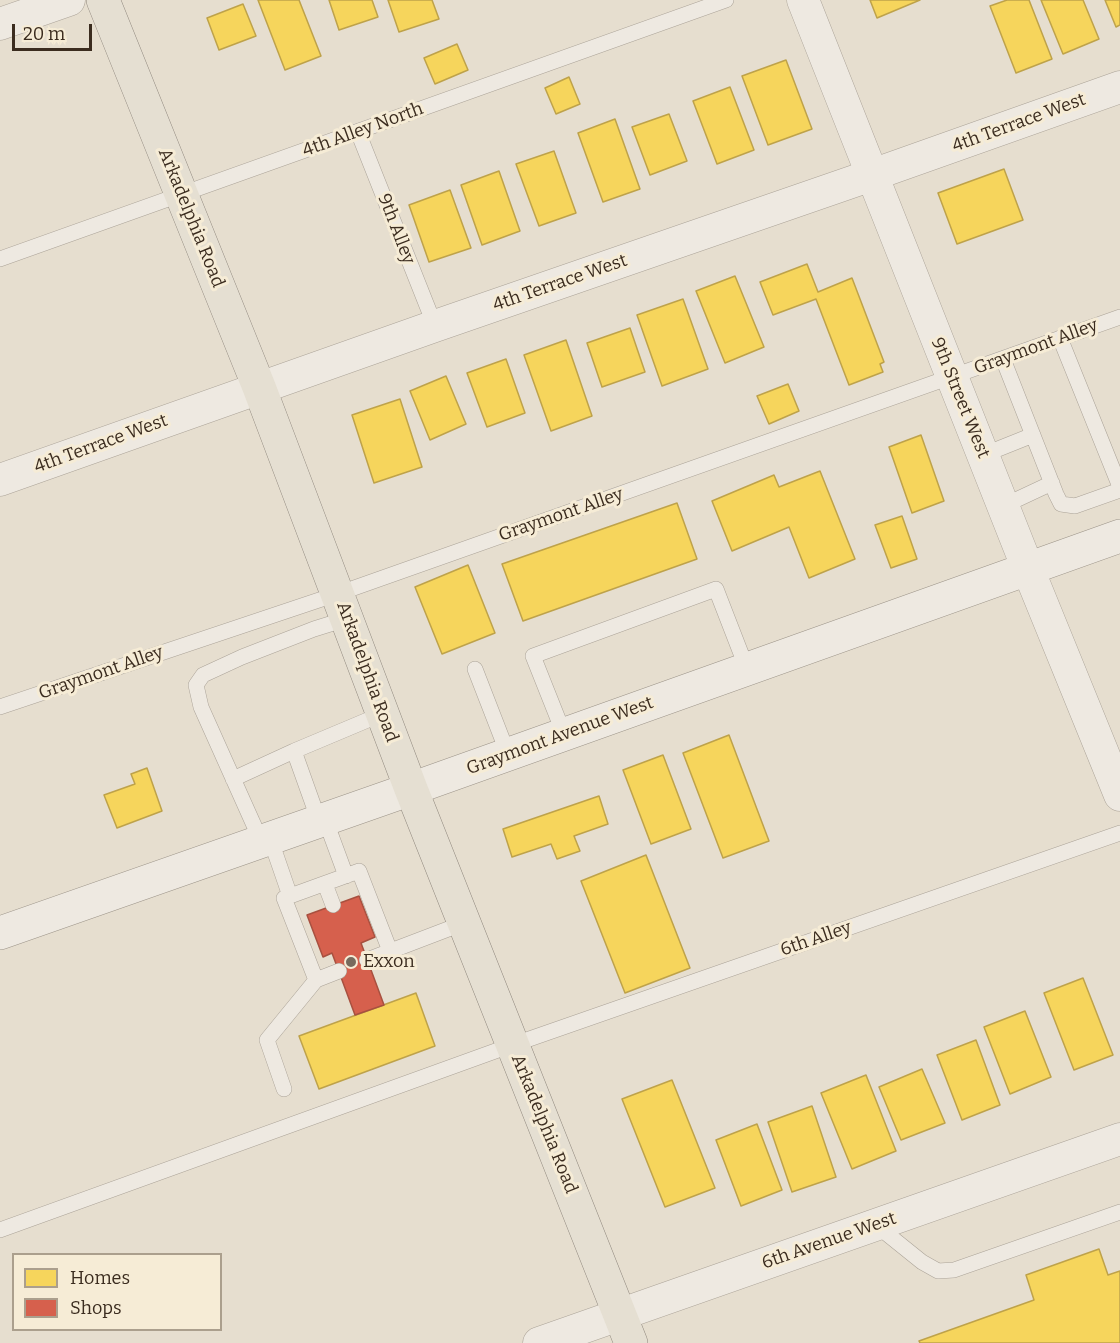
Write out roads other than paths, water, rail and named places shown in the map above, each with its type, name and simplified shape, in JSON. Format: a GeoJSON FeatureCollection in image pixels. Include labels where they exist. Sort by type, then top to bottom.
{"type":"FeatureCollection","features":[{"type":"Feature","properties":{"kind":"main road","name":"Arkadelphia Road"},"geometry":{"type":"LineString","coordinates":[[103,0],[260,387],[411,789],[625,1329]]}},
{"type":"Feature","properties":{"kind":"main road","name":"Graymont Avenue West"},"geometry":{"type":"LineString","coordinates":[[0,933],[564,735],[1120,536]]}},
{"type":"Feature","properties":{"kind":"street"},"geometry":{"type":"LineString","coordinates":[[0,24],[69,0]]}},
{"type":"Feature","properties":{"kind":"street","name":"9th Street West"},"geometry":{"type":"LineString","coordinates":[[803,0],[1120,795]]}},
{"type":"Feature","properties":{"kind":"street","name":"4th Terrace West"},"geometry":{"type":"LineString","coordinates":[[0,480],[1120,87]]}},
{"type":"Feature","properties":{"kind":"street","name":"6th Avenue West"},"geometry":{"type":"LineString","coordinates":[[539,1343],[625,1329],[876,1225],[1120,1139]]}},
{"type":"Feature","properties":{"kind":"lane","name":"4th Alley North"},"geometry":{"type":"LineString","coordinates":[[0,259],[726,0]]}},
{"type":"Feature","properties":{"kind":"lane","name":"9th Alley"},"geometry":{"type":"LineString","coordinates":[[358,132],[435,326]]}},
{"type":"Feature","properties":{"kind":"lane","name":"Graymont Alley"},"geometry":{"type":"LineString","coordinates":[[0,707],[342,606],[1002,358],[1120,317]]}},
{"type":"Feature","properties":{"kind":"lane"},"geometry":{"type":"LineString","coordinates":[[1002,358],[1061,504],[1075,506],[1120,489],[1060,338]]}},
{"type":"Feature","properties":{"kind":"lane"},"geometry":{"type":"LineString","coordinates":[[983,455],[1033,435]]}},
{"type":"Feature","properties":{"kind":"lane"},"geometry":{"type":"LineString","coordinates":[[1003,506],[1052,483]]}},
{"type":"Feature","properties":{"kind":"lane"},"geometry":{"type":"LineString","coordinates":[[564,735],[533,656],[716,589],[747,669]]}},
{"type":"Feature","properties":{"kind":"lane"},"geometry":{"type":"LineString","coordinates":[[290,896],[265,840],[233,779],[201,707],[196,686],[203,675],[342,606]]}},
{"type":"Feature","properties":{"kind":"lane"},"geometry":{"type":"LineString","coordinates":[[475,669],[508,754]]}},
{"type":"Feature","properties":{"kind":"lane"},"geometry":{"type":"LineString","coordinates":[[233,779],[382,714]]}},
{"type":"Feature","properties":{"kind":"lane"},"geometry":{"type":"LineString","coordinates":[[294,751],[346,876]]}},
{"type":"Feature","properties":{"kind":"lane","name":"6th Alley"},"geometry":{"type":"LineString","coordinates":[[0,1230],[512,1045],[1120,833]]}},
{"type":"Feature","properties":{"kind":"lane"},"geometry":{"type":"LineString","coordinates":[[316,980],[284,898],[359,872],[390,951]]}},
{"type":"Feature","properties":{"kind":"lane"},"geometry":{"type":"LineString","coordinates":[[325,884],[333,905]]}},
{"type":"Feature","properties":{"kind":"lane"},"geometry":{"type":"LineString","coordinates":[[367,960],[464,923]]}},
{"type":"Feature","properties":{"kind":"lane"},"geometry":{"type":"LineString","coordinates":[[284,1089],[267,1040],[316,980],[339,971]]}},
{"type":"Feature","properties":{"kind":"lane"},"geometry":{"type":"LineString","coordinates":[[876,1225],[922,1262],[938,1271],[954,1270],[1120,1212]]}},
{"type":"Feature","properties":{"kind":"place","name":"Exxon"},"geometry":{"type":"Point","coordinates":[351,962]}}]}
